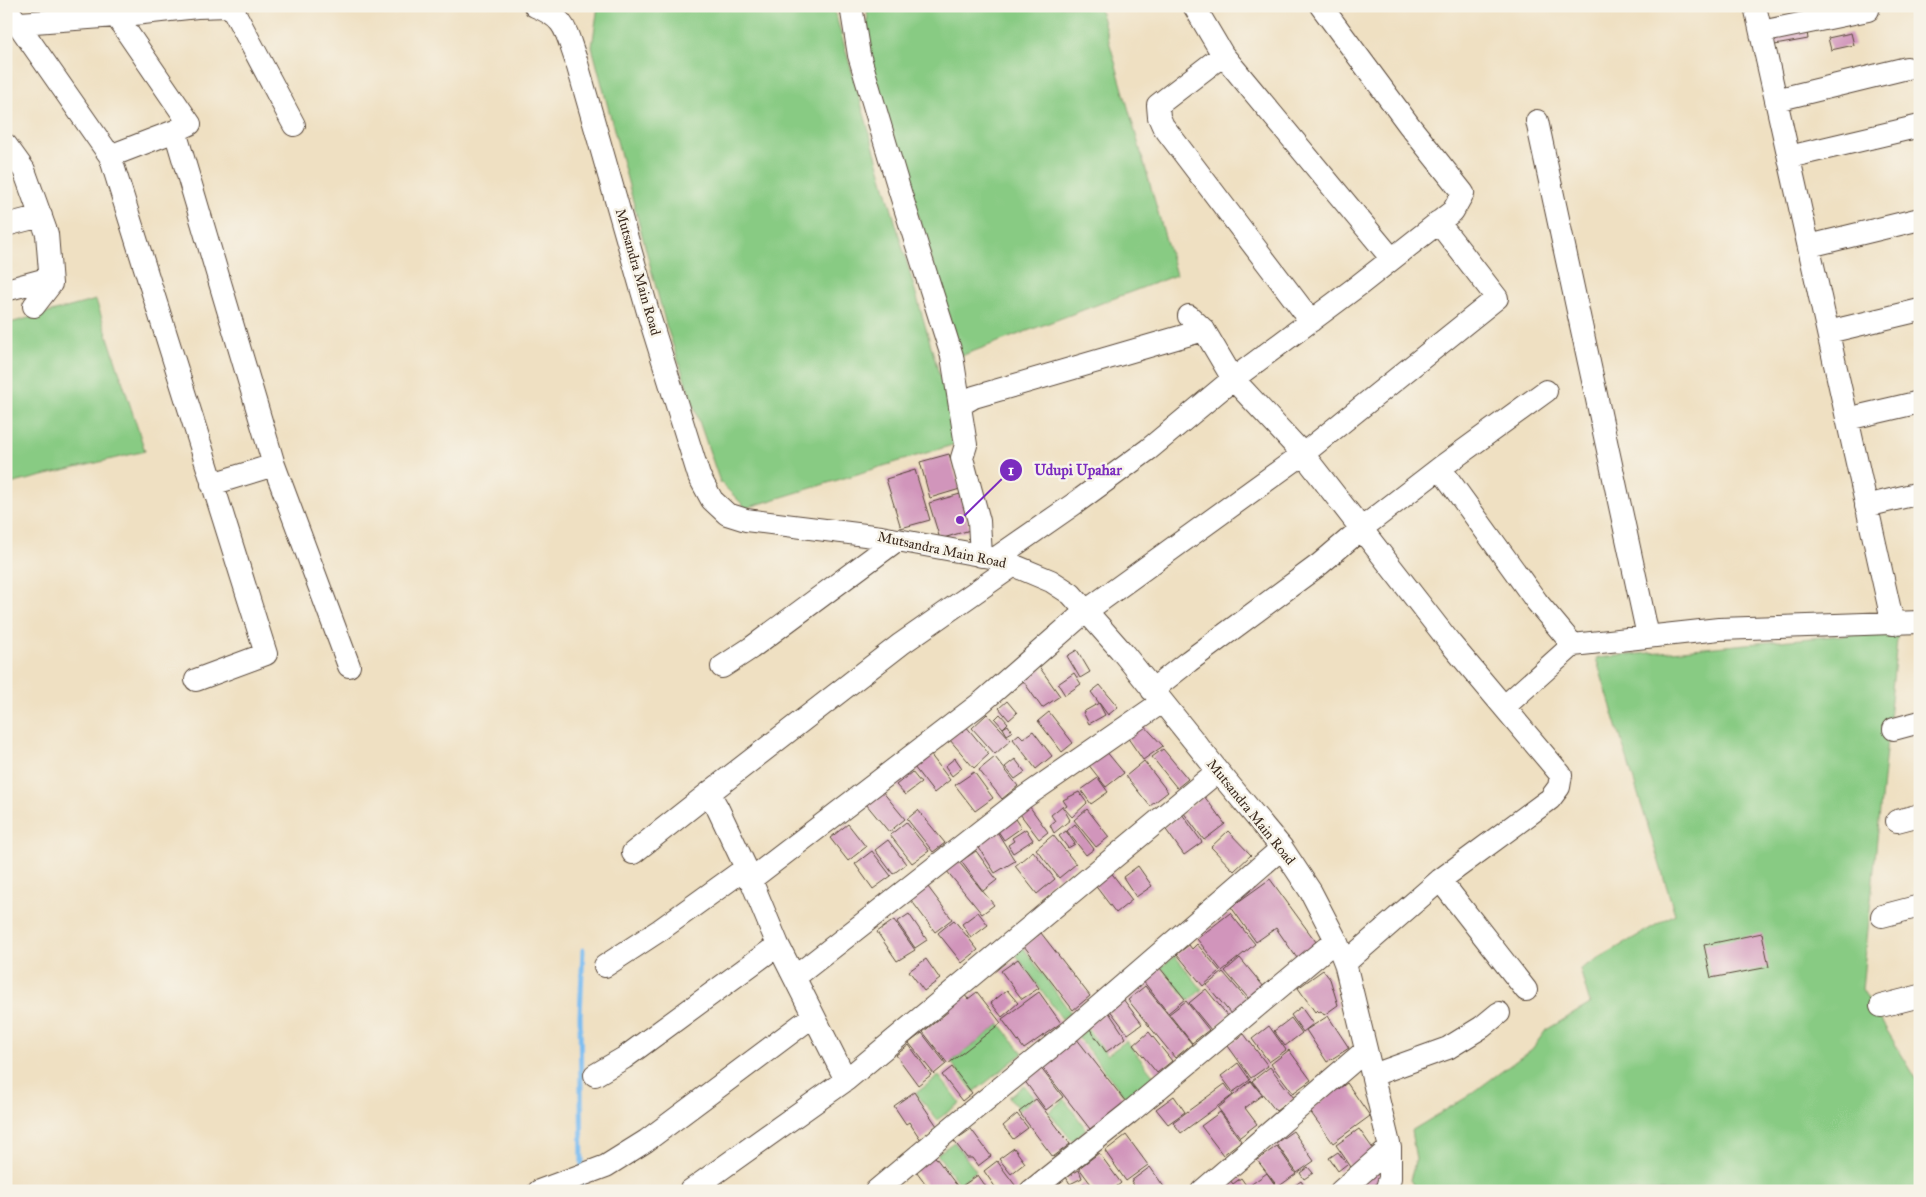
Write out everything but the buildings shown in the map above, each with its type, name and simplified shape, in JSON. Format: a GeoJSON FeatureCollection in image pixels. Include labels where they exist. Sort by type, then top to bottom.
{"type":"FeatureCollection","features":[{"type":"Feature","properties":{"kind":"street"},"geometry":{"type":"LineString","coordinates":[[11,18],[75,12],[116,16],[197,7],[230,6],[294,125]]}},
{"type":"Feature","properties":{"kind":"street","name":"Mutsandra Main Road"},"geometry":{"type":"LineString","coordinates":[[535,6],[549,12],[564,14],[650,319],[699,476],[712,500],[727,514],[746,520],[897,540],[997,560],[1051,580],[1071,594],[1282,848],[1311,892],[1336,940],[1345,963],[1390,1148],[1390,1178],[1386,1191]]}},
{"type":"Feature","properties":{"kind":"street"},"geometry":{"type":"LineString","coordinates":[[852,6],[861,64],[952,356],[966,445],[962,458],[979,522],[997,560]]}},
{"type":"Feature","properties":{"kind":"street"},"geometry":{"type":"LineString","coordinates":[[1194,6],[1224,55],[1392,259]]}},
{"type":"Feature","properties":{"kind":"street"},"geometry":{"type":"LineString","coordinates":[[633,854],[901,644],[997,560],[1149,449],[1233,380],[1453,211],[1463,193],[1409,125],[1321,6]]}},
{"type":"Feature","properties":{"kind":"street"},"geometry":{"type":"LineString","coordinates":[[1756,6],[1893,624]]}},
{"type":"Feature","properties":{"kind":"street"},"geometry":{"type":"LineString","coordinates":[[1761,32],[1868,10]]}},
{"type":"Feature","properties":{"kind":"street"},"geometry":{"type":"LineString","coordinates":[[110,156],[190,124],[116,16]]}},
{"type":"Feature","properties":{"kind":"street"},"geometry":{"type":"LineString","coordinates":[[11,18],[110,156],[266,654],[196,680]]}},
{"type":"Feature","properties":{"kind":"street"},"geometry":{"type":"LineString","coordinates":[[1224,55],[1158,105],[1159,117],[1163,126],[1311,321]]}},
{"type":"Feature","properties":{"kind":"street"},"geometry":{"type":"LineString","coordinates":[[1776,100],[1907,68]]}},
{"type":"Feature","properties":{"kind":"street"},"geometry":{"type":"LineString","coordinates":[[1537,120],[1648,636]]}},
{"type":"Feature","properties":{"kind":"street"},"geometry":{"type":"LineString","coordinates":[[1789,156],[1920,126]]}},
{"type":"Feature","properties":{"kind":"street"},"geometry":{"type":"LineString","coordinates":[[175,131],[274,465],[348,666]]}},
{"type":"Feature","properties":{"kind":"street"},"geometry":{"type":"LineString","coordinates":[[6,146],[24,170],[47,234],[50,284],[34,306]]}},
{"type":"Feature","properties":{"kind":"street"},"geometry":{"type":"LineString","coordinates":[[6,225],[41,216]]}},
{"type":"Feature","properties":{"kind":"street"},"geometry":{"type":"LineString","coordinates":[[1809,246],[1920,219]]}},
{"type":"Feature","properties":{"kind":"street"},"geometry":{"type":"LineString","coordinates":[[605,966],[748,874],[982,702],[1086,611],[1303,454],[1497,298],[1438,222]]}},
{"type":"Feature","properties":{"kind":"street"},"geometry":{"type":"LineString","coordinates":[[6,290],[50,278]]}},
{"type":"Feature","properties":{"kind":"street"},"geometry":{"type":"LineString","coordinates":[[1828,332],[1920,310]]}},
{"type":"Feature","properties":{"kind":"street"},"geometry":{"type":"LineString","coordinates":[[960,405],[974,397],[1196,323],[1233,380],[1303,454],[1451,644],[1561,775],[1559,787],[1550,799],[1440,880],[1345,963]]}},
{"type":"Feature","properties":{"kind":"street"},"geometry":{"type":"LineString","coordinates":[[795,978],[1022,799],[1157,696],[1188,661],[1320,564],[1361,529],[1440,468],[1546,391]]}},
{"type":"Feature","properties":{"kind":"street"},"geometry":{"type":"LineString","coordinates":[[1847,418],[1920,402]]}},
{"type":"Feature","properties":{"kind":"street"},"geometry":{"type":"LineString","coordinates":[[212,484],[274,465]]}},
{"type":"Feature","properties":{"kind":"street"},"geometry":{"type":"LineString","coordinates":[[1440,468],[1531,594],[1573,645]]}},
{"type":"Feature","properties":{"kind":"street"},"geometry":{"type":"LineString","coordinates":[[1866,506],[1920,493]]}},
{"type":"Feature","properties":{"kind":"street"},"geometry":{"type":"LineString","coordinates":[[722,667],[751,648],[897,540]]}},
{"type":"Feature","properties":{"kind":"street"},"geometry":{"type":"LineString","coordinates":[[1504,707],[1573,645],[1719,629],[1920,622]]}},
{"type":"Feature","properties":{"kind":"street"},"geometry":{"type":"LineString","coordinates":[[1894,729],[1920,722]]}},
{"type":"Feature","properties":{"kind":"street"},"geometry":{"type":"LineString","coordinates":[[690,1191],[846,1080],[1218,771]]}},
{"type":"Feature","properties":{"kind":"street"},"geometry":{"type":"LineString","coordinates":[[709,793],[748,874],[778,945],[846,1080]]}},
{"type":"Feature","properties":{"kind":"street"},"geometry":{"type":"LineString","coordinates":[[1897,822],[1920,815]]}},
{"type":"Feature","properties":{"kind":"street"},"geometry":{"type":"LineString","coordinates":[[876,1191],[1068,1034],[1282,848]]}},
{"type":"Feature","properties":{"kind":"street"},"geometry":{"type":"LineString","coordinates":[[1440,880],[1526,990]]}},
{"type":"Feature","properties":{"kind":"street"},"geometry":{"type":"LineString","coordinates":[[1882,916],[1920,906]]}},
{"type":"Feature","properties":{"kind":"street"},"geometry":{"type":"LineString","coordinates":[[1031,1191],[1122,1119],[1336,940]]}},
{"type":"Feature","properties":{"kind":"street"},"geometry":{"type":"LineString","coordinates":[[595,1075],[624,1058],[778,945]]}},
{"type":"Feature","properties":{"kind":"street"},"geometry":{"type":"LineString","coordinates":[[1881,1006],[1920,996]]}},
{"type":"Feature","properties":{"kind":"street"},"geometry":{"type":"LineString","coordinates":[[1373,1076],[1448,1048],[1482,1027],[1500,1013]]}},
{"type":"Feature","properties":{"kind":"street"},"geometry":{"type":"LineString","coordinates":[[539,1191],[606,1166],[646,1141],[813,1016]]}},
{"type":"Feature","properties":{"kind":"street"},"geometry":{"type":"LineString","coordinates":[[1202,1191],[1366,1050]]}},
{"type":"Feature","properties":{"kind":"street"},"geometry":{"type":"LineString","coordinates":[[1341,1191],[1390,1148]]}},
{"type":"Feature","properties":{"kind":"green space"},"geometry":{"type":"Polygon","coordinates":[[[598,6],[833,6],[959,443],[746,508],[720,482],[666,325],[592,47],[598,6]]]}},
{"type":"Feature","properties":{"kind":"green space"},"geometry":{"type":"Polygon","coordinates":[[[867,6],[1099,6],[1176,275],[961,356],[869,56],[867,6]]]}},
{"type":"Feature","properties":{"kind":"green space"},"geometry":{"type":"Polygon","coordinates":[[[96,300],[145,451],[6,485],[6,324],[96,300]]]}},
{"type":"Feature","properties":{"kind":"green space"},"geometry":{"type":"Polygon","coordinates":[[[1898,630],[1862,989],[1920,1085],[1920,1191],[1417,1191],[1410,1180],[1416,1159],[1411,1131],[1467,1097],[1532,1049],[1546,1030],[1590,1004],[1580,969],[1675,914],[1596,658],[1898,630]]]}},
{"type":"Feature","properties":{"kind":"green space"},"geometry":{"type":"Polygon","coordinates":[[[1023,947],[1071,1013],[1062,1019],[1015,953],[1023,947]]]}},
{"type":"Feature","properties":{"kind":"green space"},"geometry":{"type":"Polygon","coordinates":[[[1175,956],[1202,989],[1189,1001],[1161,967],[1175,956]]]}},
{"type":"Feature","properties":{"kind":"green space"},"geometry":{"type":"Polygon","coordinates":[[[1000,1024],[1023,1053],[974,1092],[951,1062],[1000,1024]]]}},
{"type":"Feature","properties":{"kind":"green space"},"geometry":{"type":"Polygon","coordinates":[[[1087,1028],[1107,1055],[1126,1041],[1154,1076],[1126,1098],[1078,1037],[1087,1028]]]}},
{"type":"Feature","properties":{"kind":"green space"},"geometry":{"type":"Polygon","coordinates":[[[939,1076],[960,1103],[937,1120],[916,1093],[939,1076]]]}},
{"type":"Feature","properties":{"kind":"green space"},"geometry":{"type":"Polygon","coordinates":[[[1024,1085],[1035,1098],[1019,1110],[1009,1097],[1024,1085]]]}},
{"type":"Feature","properties":{"kind":"green space"},"geometry":{"type":"Polygon","coordinates":[[[1064,1099],[1086,1129],[1072,1141],[1049,1112],[1064,1099]]]}},
{"type":"Feature","properties":{"kind":"green space"},"geometry":{"type":"Polygon","coordinates":[[[954,1142],[976,1171],[959,1184],[937,1154],[954,1142]]]}},
{"type":"Feature","properties":{"kind":"waterway"},"geometry":{"type":"LineString","coordinates":[[582,1169],[580,1015],[583,950]]}},
{"type":"Feature","properties":{"kind":"waterway"},"geometry":{"type":"LineString","coordinates":[[582,1180],[582,1191]]}},
{"type":"Feature","properties":{"kind":"place","name":"Udupi Upahar"},"geometry":{"type":"Point","coordinates":[960,520]}}]}
